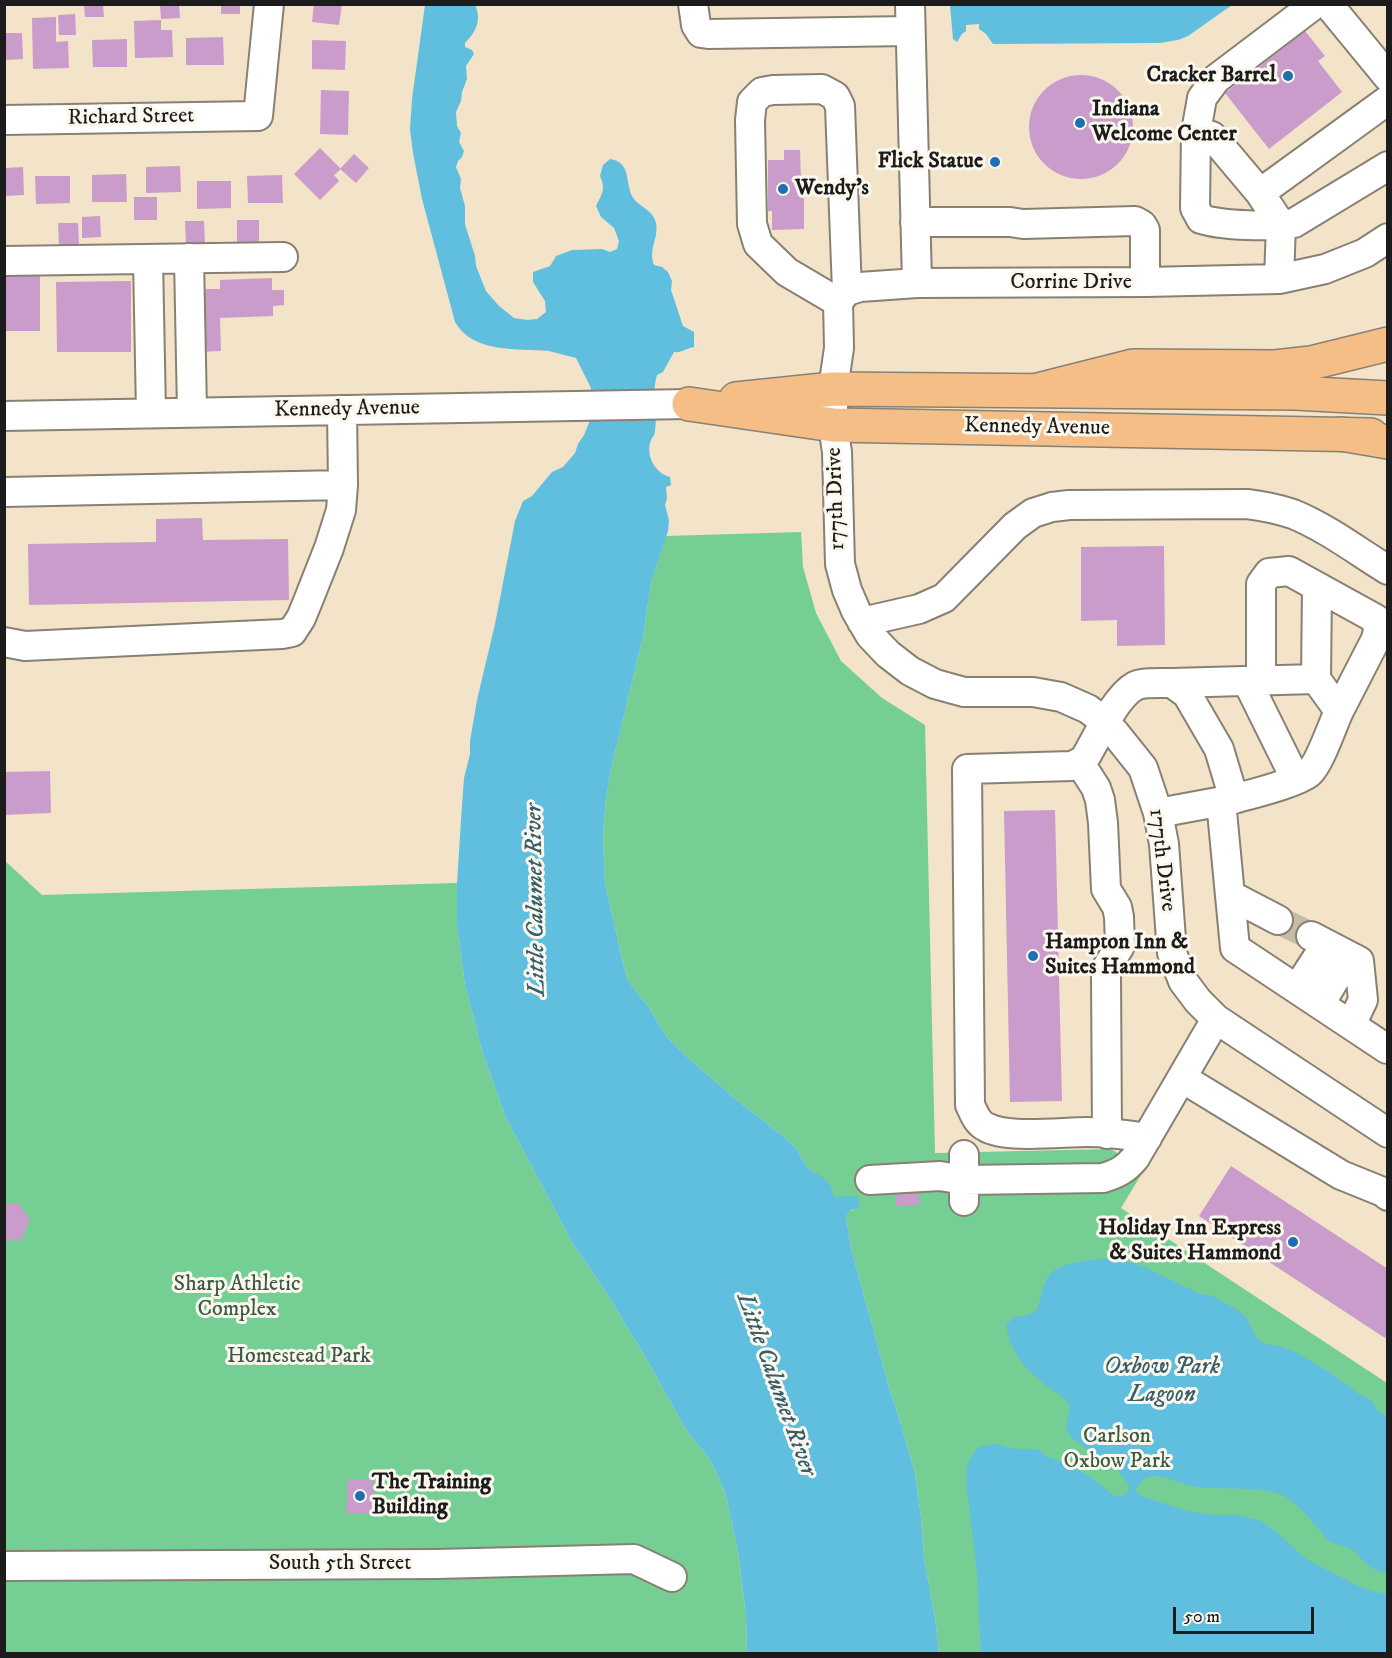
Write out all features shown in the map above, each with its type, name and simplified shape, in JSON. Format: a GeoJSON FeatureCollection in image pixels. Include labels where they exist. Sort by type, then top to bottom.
{"type":"FeatureCollection","features":[{"type":"Feature","properties":{"kind":"main road"},"geometry":{"type":"LineString","coordinates":[[1356,353],[1388,334]]}},
{"type":"Feature","properties":{"kind":"main road"},"geometry":{"type":"LineString","coordinates":[[1038,390],[1133,366],[1275,367],[1311,363],[1388,345]]}},
{"type":"Feature","properties":{"kind":"main road","name":"Kennedy Avenue"},"geometry":{"type":"LineString","coordinates":[[689,404],[834,388],[1295,393],[1388,398]]}},
{"type":"Feature","properties":{"kind":"main road","name":"Kennedy Avenue"},"geometry":{"type":"LineString","coordinates":[[689,404],[832,425],[1388,436]]}},
{"type":"Feature","properties":{"kind":"main road"},"geometry":{"type":"LineString","coordinates":[[1341,434],[1388,442]]}},
{"type":"Feature","properties":{"kind":"street","name":"Richard Street"},"geometry":{"type":"LineString","coordinates":[[4,120],[258,116],[269,4]]}},
{"type":"Feature","properties":{"kind":"street"},"geometry":{"type":"LineString","coordinates":[[693,4],[696,25],[702,33],[708,34],[910,18],[917,284]]}},
{"type":"Feature","properties":{"kind":"street"},"geometry":{"type":"LineString","coordinates":[[1315,4],[1216,79],[1202,98],[1196,132],[1196,208],[1201,219],[1214,223],[1281,225],[1294,223],[1388,166]]}},
{"type":"Feature","properties":{"kind":"street"},"geometry":{"type":"LineString","coordinates":[[1328,4],[1388,77]]}},
{"type":"Feature","properties":{"kind":"street"},"geometry":{"type":"LineString","coordinates":[[834,388],[842,297],[840,106],[835,96],[822,89],[762,92],[752,102],[750,120],[752,224],[758,244],[787,272],[842,297]]}},
{"type":"Feature","properties":{"kind":"street"},"geometry":{"type":"LineString","coordinates":[[1260,193],[1388,100]]}},
{"type":"Feature","properties":{"kind":"street"},"geometry":{"type":"LineString","coordinates":[[1196,132],[1212,136],[1260,193],[1281,225],[1279,279]]}},
{"type":"Feature","properties":{"kind":"street"},"geometry":{"type":"LineString","coordinates":[[915,222],[1023,224],[1135,221],[1146,230],[1145,282]]}},
{"type":"Feature","properties":{"kind":"street","name":"Corrine Drive"},"geometry":{"type":"LineString","coordinates":[[842,297],[860,287],[917,284],[1279,279],[1325,269],[1365,253],[1388,238]]}},
{"type":"Feature","properties":{"kind":"street"},"geometry":{"type":"LineString","coordinates":[[4,261],[283,257]]}},
{"type":"Feature","properties":{"kind":"street"},"geometry":{"type":"LineString","coordinates":[[189,258],[192,412]]}},
{"type":"Feature","properties":{"kind":"street"},"geometry":{"type":"LineString","coordinates":[[148,259],[151,413]]}},
{"type":"Feature","properties":{"kind":"street","name":"177th Drive"},"geometry":{"type":"LineString","coordinates":[[834,388],[832,425],[837,452],[840,564],[847,590],[870,635],[888,654],[910,671],[935,684],[964,692],[1033,692],[1061,697],[1088,709],[1105,722],[1143,768],[1158,813],[1164,844],[1172,953],[1183,981],[1216,1019],[1388,1133]]}},
{"type":"Feature","properties":{"kind":"street","name":"Kennedy Avenue"},"geometry":{"type":"LineString","coordinates":[[4,416],[689,404]]}},
{"type":"Feature","properties":{"kind":"street"},"geometry":{"type":"LineString","coordinates":[[4,642],[25,646],[292,632],[308,602],[341,510],[342,410]]}},
{"type":"Feature","properties":{"kind":"street"},"geometry":{"type":"LineString","coordinates":[[4,492],[343,485]]}},
{"type":"Feature","properties":{"kind":"street"},"geometry":{"type":"LineString","coordinates":[[862,622],[919,609],[944,598],[1016,526],[1033,513],[1069,505],[1247,504],[1270,507],[1317,525],[1388,570]]}},
{"type":"Feature","properties":{"kind":"street"},"geometry":{"type":"LineString","coordinates":[[1158,813],[1228,800],[1296,780],[1309,773],[1317,762],[1339,711],[1376,639],[1378,630],[1376,620],[1289,571],[1269,573],[1262,584],[1254,681],[1296,780]]}},
{"type":"Feature","properties":{"kind":"street"},"geometry":{"type":"LineString","coordinates":[[1317,587],[1316,679],[1339,711]]}},
{"type":"Feature","properties":{"kind":"street"},"geometry":{"type":"LineString","coordinates":[[1147,1138],[1090,1132],[1034,1134],[997,1131],[979,1122],[970,1105],[968,769],[1059,767],[1080,763],[1122,697],[1136,685],[1316,679]]}},
{"type":"Feature","properties":{"kind":"street"},"geometry":{"type":"LineString","coordinates":[[1172,683],[1187,694],[1219,749],[1228,800],[1230,895],[1235,948],[1387,1048]]}},
{"type":"Feature","properties":{"kind":"street"},"geometry":{"type":"LineString","coordinates":[[1080,763],[1096,788],[1100,801],[1106,890],[1117,907],[1119,917],[1120,946],[1107,968],[1106,975],[1107,1134]]}},
{"type":"Feature","properties":{"kind":"street"},"geometry":{"type":"LineString","coordinates":[[1230,895],[1278,920]]}},
{"type":"Feature","properties":{"kind":"street"},"geometry":{"type":"LineString","coordinates":[[1308,996],[1328,945],[1359,961],[1363,1000],[1351,1025]]}},
{"type":"Feature","properties":{"kind":"street"},"geometry":{"type":"LineString","coordinates":[[870,1180],[940,1176],[964,1179],[1103,1178],[1122,1171],[1129,1166],[1147,1138],[1216,1019]]}},
{"type":"Feature","properties":{"kind":"street"},"geometry":{"type":"LineString","coordinates":[[1182,1078],[1341,1175],[1388,1196]]}},
{"type":"Feature","properties":{"kind":"street","name":"South 5th Street"},"geometry":{"type":"LineString","coordinates":[[4,1566],[437,1564],[634,1559],[672,1576]]}},
{"type":"Feature","properties":{"kind":"green space","name":"Carlson Oxbow Park"},"geometry":{"type":"Polygon","coordinates":[[[801,532],[803,567],[816,613],[841,661],[882,698],[925,725],[935,1153],[1111,1149],[1144,1170],[1121,1208],[1387,1383],[1387,1653],[939,1653],[924,1558],[915,1473],[851,1248],[846,1216],[848,1211],[855,1210],[841,1197],[834,1197],[806,1166],[796,1148],[738,1101],[666,1036],[650,1009],[628,981],[605,883],[603,837],[606,797],[643,637],[651,583],[666,536],[801,532]]]}},
{"type":"Feature","properties":{"kind":"green space","name":"Homestead Park"},"geometry":{"type":"Polygon","coordinates":[[[4,860],[42,895],[457,883],[457,925],[465,985],[483,1054],[506,1118],[573,1244],[646,1358],[686,1430],[711,1461],[725,1492],[738,1551],[746,1617],[747,1653],[5,1653],[4,860]]]}},
{"type":"Feature","properties":{"kind":"water"},"geometry":{"type":"Polygon","coordinates":[[[950,4],[1232,5],[1188,36],[1160,43],[993,44],[979,29],[979,24],[966,25],[966,31],[957,42],[953,39],[950,4]]]}},
{"type":"Feature","properties":{"kind":"water","name":"Little Calumet River"},"geometry":{"type":"Polygon","coordinates":[[[425,5],[475,5],[477,10],[477,26],[465,43],[465,47],[472,50],[474,54],[466,66],[467,79],[456,112],[457,126],[461,133],[459,142],[464,151],[456,167],[461,179],[465,224],[476,266],[486,291],[514,318],[537,319],[546,312],[545,301],[533,282],[533,272],[550,266],[556,256],[572,250],[602,249],[610,252],[617,249],[619,241],[614,228],[601,217],[596,206],[602,191],[603,184],[600,176],[603,165],[610,159],[617,161],[624,168],[632,196],[654,218],[657,229],[652,254],[654,265],[668,272],[672,281],[671,290],[683,326],[694,332],[694,347],[674,352],[663,372],[657,375],[655,382],[656,424],[649,452],[660,472],[670,477],[671,485],[666,487],[665,505],[669,520],[668,531],[651,583],[643,637],[606,797],[603,837],[605,883],[628,981],[650,1009],[666,1036],[738,1101],[796,1148],[806,1166],[823,1177],[831,1186],[834,1197],[858,1196],[859,1208],[849,1211],[846,1216],[851,1248],[915,1473],[924,1558],[939,1653],[747,1653],[746,1617],[738,1551],[725,1492],[711,1461],[686,1430],[646,1358],[573,1244],[506,1118],[483,1054],[465,985],[457,925],[461,820],[470,741],[515,521],[523,501],[532,496],[552,472],[563,467],[575,453],[591,418],[591,388],[576,358],[549,351],[510,349],[484,344],[473,340],[455,322],[422,199],[410,129],[425,5]]]}},
{"type":"Feature","properties":{"kind":"water","name":"Oxbow Park Lagoon"},"geometry":{"type":"Polygon","coordinates":[[[1112,1258],[1142,1266],[1200,1294],[1210,1295],[1238,1310],[1247,1318],[1257,1339],[1265,1344],[1294,1351],[1372,1401],[1377,1410],[1387,1417],[1387,1573],[1372,1568],[1352,1549],[1329,1541],[1297,1505],[1288,1498],[1273,1492],[1200,1487],[1153,1476],[1144,1479],[1135,1490],[1144,1497],[1187,1511],[1209,1515],[1236,1515],[1259,1520],[1306,1559],[1360,1587],[1387,1595],[1387,1653],[981,1653],[977,1573],[966,1480],[968,1464],[974,1451],[982,1446],[998,1444],[1013,1449],[1037,1449],[1048,1457],[1091,1477],[1114,1496],[1122,1496],[1128,1492],[1129,1485],[1117,1469],[1070,1437],[1066,1427],[1070,1408],[1068,1404],[1020,1360],[1012,1345],[1006,1325],[1014,1317],[1026,1316],[1037,1310],[1046,1280],[1053,1272],[1068,1264],[1112,1258]]]}},
{"type":"Feature","properties":{"kind":"building"},"geometry":{"type":"Polygon","coordinates":[[[84,4],[103,4],[104,17],[85,17],[84,4]]]}},
{"type":"Feature","properties":{"kind":"building"},"geometry":{"type":"Polygon","coordinates":[[[160,4],[179,4],[180,18],[161,19],[160,4]]]}},
{"type":"Feature","properties":{"kind":"building"},"geometry":{"type":"Polygon","coordinates":[[[221,4],[240,4],[240,14],[221,14],[221,4]]]}},
{"type":"Feature","properties":{"kind":"building"},"geometry":{"type":"Polygon","coordinates":[[[314,4],[342,4],[339,25],[312,22],[314,4]]]}},
{"type":"Feature","properties":{"kind":"building"},"geometry":{"type":"Polygon","coordinates":[[[75,14],[76,35],[59,35],[58,15],[75,14]]]}},
{"type":"Feature","properties":{"kind":"building"},"geometry":{"type":"Polygon","coordinates":[[[56,17],[56,42],[68,41],[69,68],[33,69],[32,18],[56,17]]]}},
{"type":"Feature","properties":{"kind":"building"},"geometry":{"type":"Polygon","coordinates":[[[161,20],[161,30],[172,30],[173,57],[135,58],[134,21],[161,20]]]}},
{"type":"Feature","properties":{"kind":"building","name":"Cracker Barrel"},"geometry":{"type":"Polygon","coordinates":[[[1305,31],[1325,56],[1318,61],[1342,92],[1269,149],[1225,93],[1305,31]]]}},
{"type":"Feature","properties":{"kind":"building"},"geometry":{"type":"Polygon","coordinates":[[[4,33],[22,33],[23,59],[4,60],[4,33]]]}},
{"type":"Feature","properties":{"kind":"building"},"geometry":{"type":"Polygon","coordinates":[[[223,37],[224,65],[186,65],[186,38],[223,37]]]}},
{"type":"Feature","properties":{"kind":"building"},"geometry":{"type":"Polygon","coordinates":[[[127,39],[127,67],[93,67],[92,40],[127,39]]]}},
{"type":"Feature","properties":{"kind":"building"},"geometry":{"type":"Polygon","coordinates":[[[312,40],[346,41],[345,70],[312,69],[312,40]]]}},
{"type":"Feature","properties":{"kind":"building","name":"Indiana Welcome Center"},"geometry":{"type":"Polygon","coordinates":[[[1081,75],[1101,79],[1118,90],[1129,107],[1133,127],[1129,147],[1118,164],[1101,175],[1081,179],[1061,175],[1044,164],[1033,147],[1029,127],[1033,107],[1044,90],[1061,79],[1081,75]]]}},
{"type":"Feature","properties":{"kind":"building"},"geometry":{"type":"Polygon","coordinates":[[[321,90],[349,91],[348,135],[320,134],[321,90]]]}},
{"type":"Feature","properties":{"kind":"building"},"geometry":{"type":"Polygon","coordinates":[[[320,148],[341,169],[334,175],[339,181],[320,200],[294,174],[320,148]]]}},
{"type":"Feature","properties":{"kind":"building","name":"Wendy's"},"geometry":{"type":"Polygon","coordinates":[[[784,150],[800,150],[801,181],[798,181],[799,196],[804,196],[804,229],[772,230],[772,211],[768,211],[768,160],[784,160],[784,150]]]}},
{"type":"Feature","properties":{"kind":"building"},"geometry":{"type":"Polygon","coordinates":[[[354,154],[369,168],[356,183],[340,169],[354,154]]]}},
{"type":"Feature","properties":{"kind":"building"},"geometry":{"type":"Polygon","coordinates":[[[180,166],[181,192],[146,193],[146,167],[180,166]]]}},
{"type":"Feature","properties":{"kind":"building"},"geometry":{"type":"Polygon","coordinates":[[[23,167],[24,195],[4,196],[4,168],[23,167]]]}},
{"type":"Feature","properties":{"kind":"building"},"geometry":{"type":"Polygon","coordinates":[[[126,174],[127,202],[92,202],[92,175],[126,174]]]}},
{"type":"Feature","properties":{"kind":"building"},"geometry":{"type":"Polygon","coordinates":[[[282,175],[283,203],[248,203],[247,176],[282,175]]]}},
{"type":"Feature","properties":{"kind":"building"},"geometry":{"type":"Polygon","coordinates":[[[35,176],[70,176],[70,203],[36,204],[35,176]]]}},
{"type":"Feature","properties":{"kind":"building"},"geometry":{"type":"Polygon","coordinates":[[[197,181],[231,181],[231,208],[197,209],[197,181]]]}},
{"type":"Feature","properties":{"kind":"building"},"geometry":{"type":"Polygon","coordinates":[[[134,197],[157,197],[157,220],[134,220],[134,197]]]}},
{"type":"Feature","properties":{"kind":"building"},"geometry":{"type":"Polygon","coordinates":[[[100,216],[101,237],[82,238],[82,217],[100,216]]]}},
{"type":"Feature","properties":{"kind":"building"},"geometry":{"type":"Polygon","coordinates":[[[237,220],[259,220],[259,242],[237,242],[237,220]]]}},
{"type":"Feature","properties":{"kind":"building"},"geometry":{"type":"Polygon","coordinates":[[[185,221],[204,221],[205,243],[186,244],[185,221]]]}},
{"type":"Feature","properties":{"kind":"building"},"geometry":{"type":"Polygon","coordinates":[[[58,223],[78,223],[79,245],[59,246],[58,223]]]}},
{"type":"Feature","properties":{"kind":"building"},"geometry":{"type":"Polygon","coordinates":[[[4,275],[40,275],[40,331],[4,331],[4,275]]]}},
{"type":"Feature","properties":{"kind":"building"},"geometry":{"type":"Polygon","coordinates":[[[272,278],[272,290],[284,290],[284,305],[273,306],[273,316],[220,318],[221,351],[197,352],[195,289],[220,289],[220,280],[272,278]]]}},
{"type":"Feature","properties":{"kind":"building"},"geometry":{"type":"Polygon","coordinates":[[[131,281],[131,352],[57,352],[56,282],[131,281]]]}},
{"type":"Feature","properties":{"kind":"building"},"geometry":{"type":"Polygon","coordinates":[[[202,518],[203,540],[288,539],[289,600],[29,605],[28,544],[156,542],[156,519],[202,518]]]}},
{"type":"Feature","properties":{"kind":"building"},"geometry":{"type":"Polygon","coordinates":[[[1164,546],[1165,645],[1117,646],[1117,620],[1081,621],[1081,547],[1164,546]]]}},
{"type":"Feature","properties":{"kind":"building"},"geometry":{"type":"Polygon","coordinates":[[[50,771],[51,813],[4,815],[4,772],[50,771]]]}},
{"type":"Feature","properties":{"kind":"building","name":"Hampton Inn & Suites Hammond"},"geometry":{"type":"Polygon","coordinates":[[[1055,810],[1062,1101],[1010,1102],[1004,811],[1055,810]]]}},
{"type":"Feature","properties":{"kind":"building","name":"Holiday Inn Express & Suites Hammond"},"geometry":{"type":"Polygon","coordinates":[[[1231,1166],[1388,1269],[1388,1334],[1385,1338],[1199,1216],[1231,1166]]]}},
{"type":"Feature","properties":{"kind":"building"},"geometry":{"type":"Polygon","coordinates":[[[919,1193],[919,1205],[896,1206],[895,1195],[919,1193]]]}},
{"type":"Feature","properties":{"kind":"building"},"geometry":{"type":"Polygon","coordinates":[[[4,1204],[19,1204],[30,1220],[21,1240],[4,1241],[4,1204]]]}},
{"type":"Feature","properties":{"kind":"building","name":"The Training Building"},"geometry":{"type":"Polygon","coordinates":[[[348,1479],[373,1479],[373,1513],[346,1513],[348,1479]]]}},
{"type":"Feature","properties":{"kind":"tunnel"},"geometry":{"type":"LineString","coordinates":[[1278,920],[1311,936]]}},
{"type":"Feature","properties":{"kind":"place","name":"Cracker Barrel"},"geometry":{"type":"Point","coordinates":[1288,76]}},
{"type":"Feature","properties":{"kind":"place","name":"Indiana Welcome Center"},"geometry":{"type":"Point","coordinates":[1080,123]}},
{"type":"Feature","properties":{"kind":"place","name":"Flick Statue"},"geometry":{"type":"Point","coordinates":[995,162]}},
{"type":"Feature","properties":{"kind":"place","name":"Wendy's"},"geometry":{"type":"Point","coordinates":[783,189]}},
{"type":"Feature","properties":{"kind":"place","name":"Hampton Inn & Suites Hammond"},"geometry":{"type":"Point","coordinates":[1033,956]}},
{"type":"Feature","properties":{"kind":"place","name":"Holiday Inn Express & Suites Hammond"},"geometry":{"type":"Point","coordinates":[1293,1242]}},
{"type":"Feature","properties":{"kind":"place","name":"The Training Building"},"geometry":{"type":"Point","coordinates":[360,1496]}},
{"type":"Feature","properties":{"kind":"park label","name":"Sharp Athletic Complex"},"geometry":{"type":"Point","coordinates":[237,1298]}}]}
